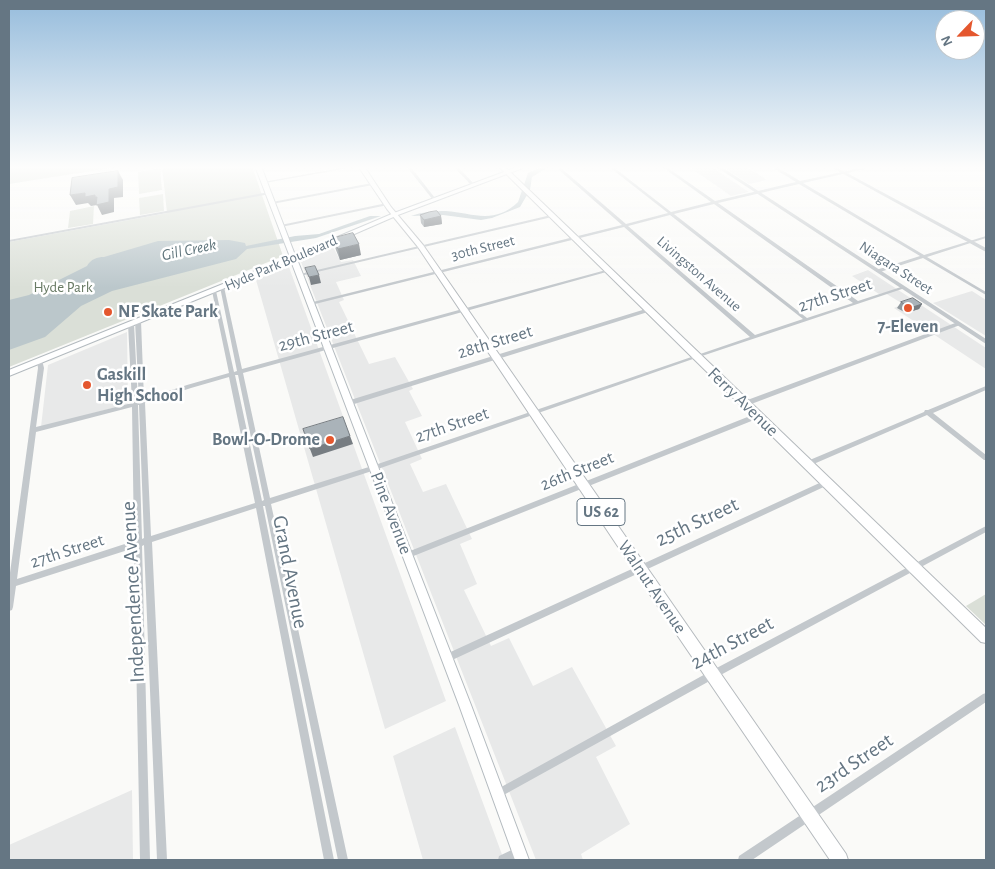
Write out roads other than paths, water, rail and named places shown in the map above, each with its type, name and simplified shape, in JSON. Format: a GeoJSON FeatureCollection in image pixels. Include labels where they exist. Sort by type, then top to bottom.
{"type":"FeatureCollection","features":[{"type":"Feature","properties":{"kind":"main road","name":"Pine Avenue"},"geometry":{"type":"LineString","coordinates":[[273,207],[408,555],[520,856]]}},
{"type":"Feature","properties":{"kind":"main road","name":"Walnut Avenue"},"geometry":{"type":"LineString","coordinates":[[389,207],[422,246],[440,272],[639,568],[840,860]]}},
{"type":"Feature","properties":{"kind":"main road","name":"Hyde Park Boulevard"},"geometry":{"type":"LineString","coordinates":[[9,373],[294,258],[415,207]]}},
{"type":"Feature","properties":{"kind":"main road","name":"Ferry Avenue"},"geometry":{"type":"LineString","coordinates":[[541,207],[986,637]]}},
{"type":"Feature","properties":{"kind":"street"},"geometry":{"type":"LineString","coordinates":[[9,241],[196,207]]}},
{"type":"Feature","properties":{"kind":"street"},"geometry":{"type":"LineString","coordinates":[[281,226],[375,207]]}},
{"type":"Feature","properties":{"kind":"street","name":"Livingston Avenue"},"geometry":{"type":"LineString","coordinates":[[602,207],[754,337]]}},
{"type":"Feature","properties":{"kind":"street"},"geometry":{"type":"LineString","coordinates":[[661,207],[807,320]]}},
{"type":"Feature","properties":{"kind":"street","name":"30th Street"},"geometry":{"type":"LineString","coordinates":[[311,304],[700,207]]}},
{"type":"Feature","properties":{"kind":"street"},"geometry":{"type":"LineString","coordinates":[[719,207],[856,303]]}},
{"type":"Feature","properties":{"kind":"street","name":"Niagara Street"},"geometry":{"type":"LineString","coordinates":[[778,207],[986,342]]}},
{"type":"Feature","properties":{"kind":"street"},"geometry":{"type":"LineString","coordinates":[[841,207],[986,294]]}},
{"type":"Feature","properties":{"kind":"street"},"geometry":{"type":"LineString","coordinates":[[906,207],[986,250]]}},
{"type":"Feature","properties":{"kind":"street"},"geometry":{"type":"LineString","coordinates":[[300,275],[551,216]]}},
{"type":"Feature","properties":{"kind":"street","name":"27th Street"},"geometry":{"type":"LineString","coordinates":[[878,271],[986,237]]}},
{"type":"Feature","properties":{"kind":"street","name":"29th Street"},"geometry":{"type":"LineString","coordinates":[[33,430],[608,271]]}},
{"type":"Feature","properties":{"kind":"street","name":"27th Street"},"geometry":{"type":"LineString","coordinates":[[10,585],[373,468],[754,337],[903,288]]}},
{"type":"Feature","properties":{"kind":"street","name":"Grand Avenue"},"geometry":{"type":"LineString","coordinates":[[218,289],[263,503],[329,860]]}},
{"type":"Feature","properties":{"kind":"street","name":"28th Street"},"geometry":{"type":"LineString","coordinates":[[349,403],[649,310]]}},
{"type":"Feature","properties":{"kind":"street","name":"Independence Avenue"},"geometry":{"type":"LineString","coordinates":[[134,323],[148,540],[162,860]]}},
{"type":"Feature","properties":{"kind":"street"},"geometry":{"type":"LineString","coordinates":[[744,404],[958,324]]}},
{"type":"Feature","properties":{"kind":"street"},"geometry":{"type":"LineString","coordinates":[[9,607],[10,585],[41,368],[40,361]]}},
{"type":"Feature","properties":{"kind":"street"},"geometry":{"type":"LineString","coordinates":[[807,464],[986,388]]}},
{"type":"Feature","properties":{"kind":"street","name":"Independence Avenue"},"geometry":{"type":"LineString","coordinates":[[138,402],[137,544],[144,860]]}},
{"type":"Feature","properties":{"kind":"street"},"geometry":{"type":"LineString","coordinates":[[927,412],[986,458]]}},
{"type":"Feature","properties":{"kind":"street","name":"26th Street"},"geometry":{"type":"LineString","coordinates":[[408,555],[757,416]]}},
{"type":"Feature","properties":{"kind":"street","name":"25th Street"},"geometry":{"type":"LineString","coordinates":[[447,658],[826,483]]}},
{"type":"Feature","properties":{"kind":"street"},"geometry":{"type":"LineString","coordinates":[[263,503],[344,860]]}},
{"type":"Feature","properties":{"kind":"street","name":"24th Street"},"geometry":{"type":"LineString","coordinates":[[497,794],[712,675],[986,528]]}},
{"type":"Feature","properties":{"kind":"street","name":"23rd Street"},"geometry":{"type":"LineString","coordinates":[[743,860],[986,697]]}},
{"type":"Feature","properties":{"kind":"street"},"geometry":{"type":"LineString","coordinates":[[503,860],[520,856]]}},
{"type":"Feature","properties":{"kind":"water"},"geometry":{"type":"Polygon","coordinates":[[[512,207],[520,207],[492,218],[481,220],[443,215],[411,216],[446,211],[483,216],[500,213],[512,207]]]}},
{"type":"Feature","properties":{"kind":"water","name":"Gill Creek"},"geometry":{"type":"Polygon","coordinates":[[[370,216],[381,216],[316,238],[247,249],[236,259],[112,291],[81,306],[45,337],[9,350],[9,300],[29,295],[87,266],[92,260],[97,258],[158,241],[229,240],[245,243],[246,246],[295,236],[319,234],[370,216]]]}},
{"type":"Feature","properties":{"kind":"place","name":"7-Eleven"},"geometry":{"type":"Point","coordinates":[908,308]}},
{"type":"Feature","properties":{"kind":"place","name":"NF Skate Park"},"geometry":{"type":"Point","coordinates":[108,312]}},
{"type":"Feature","properties":{"kind":"place","name":"Gaskill High School"},"geometry":{"type":"Point","coordinates":[87,385]}},
{"type":"Feature","properties":{"kind":"place","name":"Bowl-O-Drome"},"geometry":{"type":"Point","coordinates":[330,440]}},
{"type":"Feature","properties":{"kind":"park label","name":"Hyde Park"},"geometry":{"type":"Point","coordinates":[63,287]}}]}
